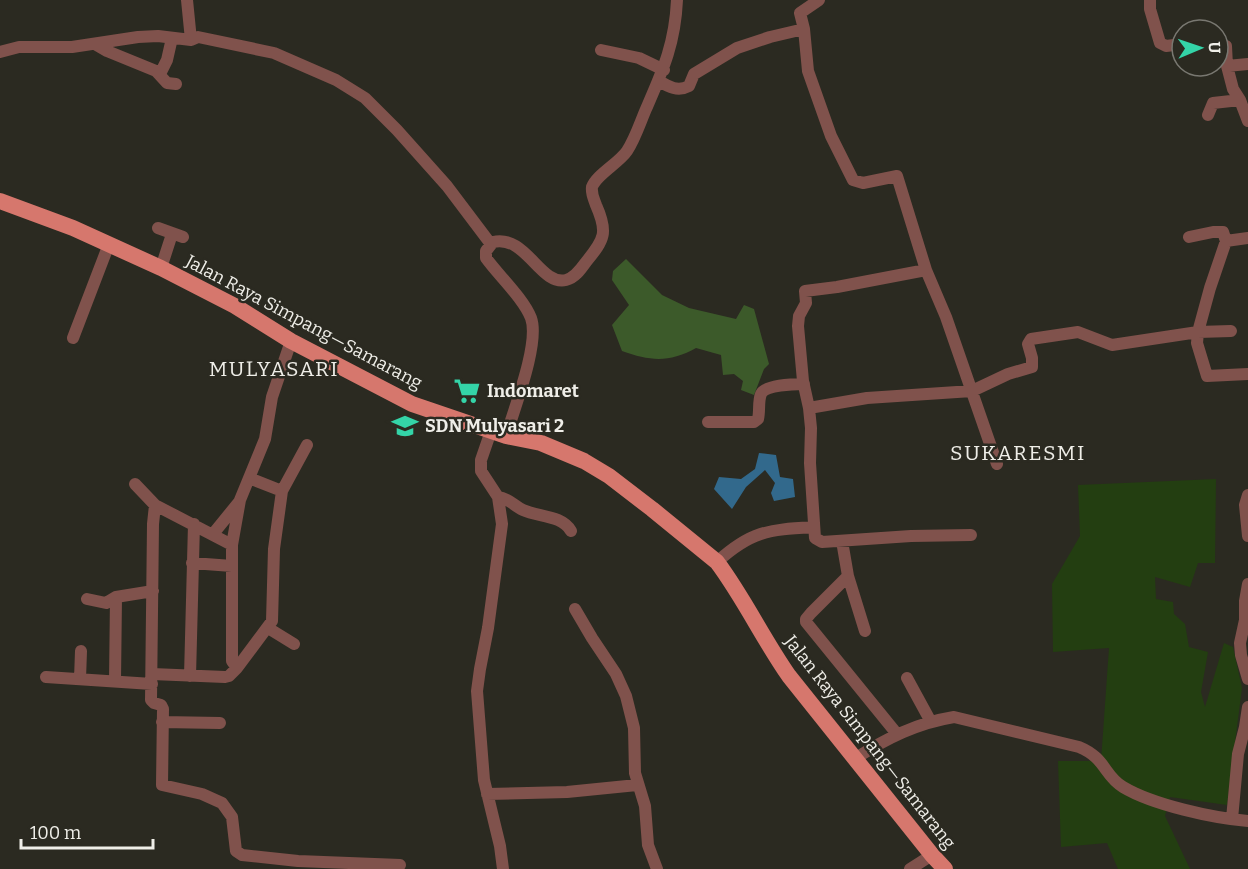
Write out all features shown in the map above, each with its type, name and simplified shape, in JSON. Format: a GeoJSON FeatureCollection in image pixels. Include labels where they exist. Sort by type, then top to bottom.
{"type":"FeatureCollection","features":[{"type":"Feature","properties":{"kind":"main road","name":"Jalan Raya Simpang—Samarang"},"geometry":{"type":"LineString","coordinates":[[0,201],[161,267],[235,306],[291,341],[412,404],[499,433],[541,443],[596,467],[717,562],[784,668],[945,869]]}},
{"type":"Feature","properties":{"kind":"street"},"geometry":{"type":"LineString","coordinates":[[187,0],[191,40]]}},
{"type":"Feature","properties":{"kind":"street"},"geometry":{"type":"LineString","coordinates":[[503,869],[500,846],[484,780],[477,691],[488,628],[501,524],[498,497],[481,471],[481,460],[499,433],[523,383],[534,331],[526,309],[486,258],[486,252],[490,243],[500,240],[509,242],[556,280],[568,279],[576,274],[597,249],[604,232],[604,225],[592,196],[592,187],[597,179],[627,151],[661,76],[674,40],[677,0]]}},
{"type":"Feature","properties":{"kind":"street"},"geometry":{"type":"LineString","coordinates":[[819,0],[800,13],[808,71],[831,136],[853,180],[862,183],[897,176],[926,270],[997,464]]}},
{"type":"Feature","properties":{"kind":"street"},"geometry":{"type":"LineString","coordinates":[[1150,0],[1154,27],[1160,43],[1170,46]]}},
{"type":"Feature","properties":{"kind":"street"},"geometry":{"type":"LineString","coordinates":[[601,50],[639,58],[661,76],[670,87],[685,88],[689,86],[694,74],[737,48],[804,29]]}},
{"type":"Feature","properties":{"kind":"street"},"geometry":{"type":"LineString","coordinates":[[0,52],[19,47],[72,47],[138,37],[191,40],[198,37],[274,53],[336,80],[364,98],[405,138],[447,186],[490,243]]}},
{"type":"Feature","properties":{"kind":"street"},"geometry":{"type":"LineString","coordinates":[[160,74],[167,60],[172,38]]}},
{"type":"Feature","properties":{"kind":"street"},"geometry":{"type":"LineString","coordinates":[[95,44],[160,74],[167,83],[176,84]]}},
{"type":"Feature","properties":{"kind":"street"},"geometry":{"type":"LineString","coordinates":[[1230,66],[1248,64]]}},
{"type":"Feature","properties":{"kind":"street"},"geometry":{"type":"LineString","coordinates":[[1230,78],[1248,121]]}},
{"type":"Feature","properties":{"kind":"street"},"geometry":{"type":"LineString","coordinates":[[1208,115],[1212,103],[1240,100]]}},
{"type":"Feature","properties":{"kind":"street"},"geometry":{"type":"LineString","coordinates":[[158,228],[177,235],[161,267]]}},
{"type":"Feature","properties":{"kind":"street"},"geometry":{"type":"LineString","coordinates":[[1189,237],[1213,231],[1223,232],[1226,241],[1198,332],[1197,343],[1207,376],[1248,374]]}},
{"type":"Feature","properties":{"kind":"street"},"geometry":{"type":"LineString","coordinates":[[1226,241],[1248,238]]}},
{"type":"Feature","properties":{"kind":"street"},"geometry":{"type":"LineString","coordinates":[[73,338],[109,244]]}},
{"type":"Feature","properties":{"kind":"street"},"geometry":{"type":"LineString","coordinates":[[926,270],[837,287],[806,290],[805,306],[798,320],[804,384],[809,408],[813,527],[815,538],[819,542],[911,536],[971,536]]}},
{"type":"Feature","properties":{"kind":"street"},"geometry":{"type":"LineString","coordinates":[[809,408],[867,398],[972,391],[1008,374],[1032,367],[1028,344],[1035,337],[1078,332],[1112,345],[1198,332],[1231,331]]}},
{"type":"Feature","properties":{"kind":"street"},"geometry":{"type":"LineString","coordinates":[[237,668],[232,661],[232,545],[240,500],[265,440],[272,398],[291,341]]}},
{"type":"Feature","properties":{"kind":"street"},"geometry":{"type":"LineString","coordinates":[[708,422],[754,422],[759,417],[761,394],[764,391],[780,386],[804,384]]}},
{"type":"Feature","properties":{"kind":"street"},"geometry":{"type":"LineString","coordinates":[[46,677],[116,681],[190,676],[225,678],[229,676],[272,621],[274,549],[282,491],[307,445]]}},
{"type":"Feature","properties":{"kind":"street"},"geometry":{"type":"LineString","coordinates":[[249,477],[282,491]]}},
{"type":"Feature","properties":{"kind":"street"},"geometry":{"type":"LineString","coordinates":[[135,484],[155,505],[232,545]]}},
{"type":"Feature","properties":{"kind":"street"},"geometry":{"type":"LineString","coordinates":[[1248,495],[1245,505],[1248,536]]}},
{"type":"Feature","properties":{"kind":"street"},"geometry":{"type":"LineString","coordinates":[[498,497],[505,498],[525,511],[565,523],[571,531]]}},
{"type":"Feature","properties":{"kind":"street"},"geometry":{"type":"LineString","coordinates":[[213,534],[240,500]]}},
{"type":"Feature","properties":{"kind":"street"},"geometry":{"type":"LineString","coordinates":[[155,505],[152,700],[161,705],[163,709],[162,785],[202,794],[222,803],[232,817],[235,847],[238,853],[298,861],[400,865]]}},
{"type":"Feature","properties":{"kind":"street"},"geometry":{"type":"LineString","coordinates":[[190,676],[194,524]]}},
{"type":"Feature","properties":{"kind":"street"},"geometry":{"type":"LineString","coordinates":[[717,562],[733,548],[754,535],[775,530],[813,527]]}},
{"type":"Feature","properties":{"kind":"street"},"geometry":{"type":"LineString","coordinates":[[842,541],[848,576],[865,631]]}},
{"type":"Feature","properties":{"kind":"street"},"geometry":{"type":"LineString","coordinates":[[192,563],[232,566]]}},
{"type":"Feature","properties":{"kind":"street"},"geometry":{"type":"LineString","coordinates":[[848,576],[811,613],[806,622],[897,734]]}},
{"type":"Feature","properties":{"kind":"street"},"geometry":{"type":"LineString","coordinates":[[1248,584],[1245,620],[1240,643],[1248,679]]}},
{"type":"Feature","properties":{"kind":"street"},"geometry":{"type":"LineString","coordinates":[[87,599],[106,603],[116,597],[153,591]]}},
{"type":"Feature","properties":{"kind":"street"},"geometry":{"type":"LineString","coordinates":[[116,597],[116,681]]}},
{"type":"Feature","properties":{"kind":"street"},"geometry":{"type":"LineString","coordinates":[[575,609],[616,674],[626,696],[634,728],[637,785],[645,806],[648,845],[657,869]]}},
{"type":"Feature","properties":{"kind":"street"},"geometry":{"type":"LineString","coordinates":[[268,628],[294,644]]}},
{"type":"Feature","properties":{"kind":"street"},"geometry":{"type":"LineString","coordinates":[[80,679],[81,651]]}},
{"type":"Feature","properties":{"kind":"street"},"geometry":{"type":"LineString","coordinates":[[907,678],[932,722]]}},
{"type":"Feature","properties":{"kind":"street"},"geometry":{"type":"LineString","coordinates":[[1232,819],[1238,754],[1247,727],[1248,707]]}},
{"type":"Feature","properties":{"kind":"street"},"geometry":{"type":"LineString","coordinates":[[856,758],[897,734],[954,717],[1079,747],[1101,760],[1123,787],[1173,806],[1219,818],[1248,821]]}},
{"type":"Feature","properties":{"kind":"street"},"geometry":{"type":"LineString","coordinates":[[162,722],[220,723]]}},
{"type":"Feature","properties":{"kind":"street"},"geometry":{"type":"LineString","coordinates":[[487,794],[567,792],[637,785]]}},
{"type":"Feature","properties":{"kind":"street"},"geometry":{"type":"LineString","coordinates":[[910,869],[932,855]]}},
{"type":"Feature","properties":{"kind":"green space"},"geometry":{"type":"Polygon","coordinates":[[[626,259],[662,295],[689,308],[736,319],[744,305],[754,309],[769,364],[764,369],[754,395],[741,390],[743,381],[734,374],[723,375],[721,355],[696,348],[677,356],[659,359],[622,351],[612,325],[629,305],[612,280],[613,271],[626,259]]]}},
{"type":"Feature","properties":{"kind":"green space"},"geometry":{"type":"Polygon","coordinates":[[[1216,479],[1215,563],[1198,563],[1190,587],[1155,577],[1156,599],[1173,602],[1174,614],[1185,624],[1189,647],[1208,652],[1201,692],[1205,707],[1224,643],[1233,647],[1242,688],[1227,805],[1170,797],[1165,816],[1190,869],[1118,869],[1107,843],[1061,847],[1058,761],[1101,761],[1109,648],[1053,652],[1052,584],[1080,536],[1078,485],[1216,479]]]}},
{"type":"Feature","properties":{"kind":"water"},"geometry":{"type":"Polygon","coordinates":[[[759,453],[776,455],[780,477],[793,479],[795,497],[774,501],[771,493],[775,483],[765,470],[746,487],[732,509],[714,489],[719,477],[741,479],[755,469],[759,453]]]}},
{"type":"Feature","properties":{"kind":"place","name":"Indomaret"},"geometry":{"type":"Point","coordinates":[467,391]}},
{"type":"Feature","properties":{"kind":"place","name":"SDN Mulyasari 2"},"geometry":{"type":"Point","coordinates":[405,426]}},
{"type":"Feature","properties":{"kind":"district","name":"MULYASARI"},"geometry":{"type":"Point","coordinates":[274,369]}},
{"type":"Feature","properties":{"kind":"district","name":"SUKARESMI"},"geometry":{"type":"Point","coordinates":[1018,453]}}]}
